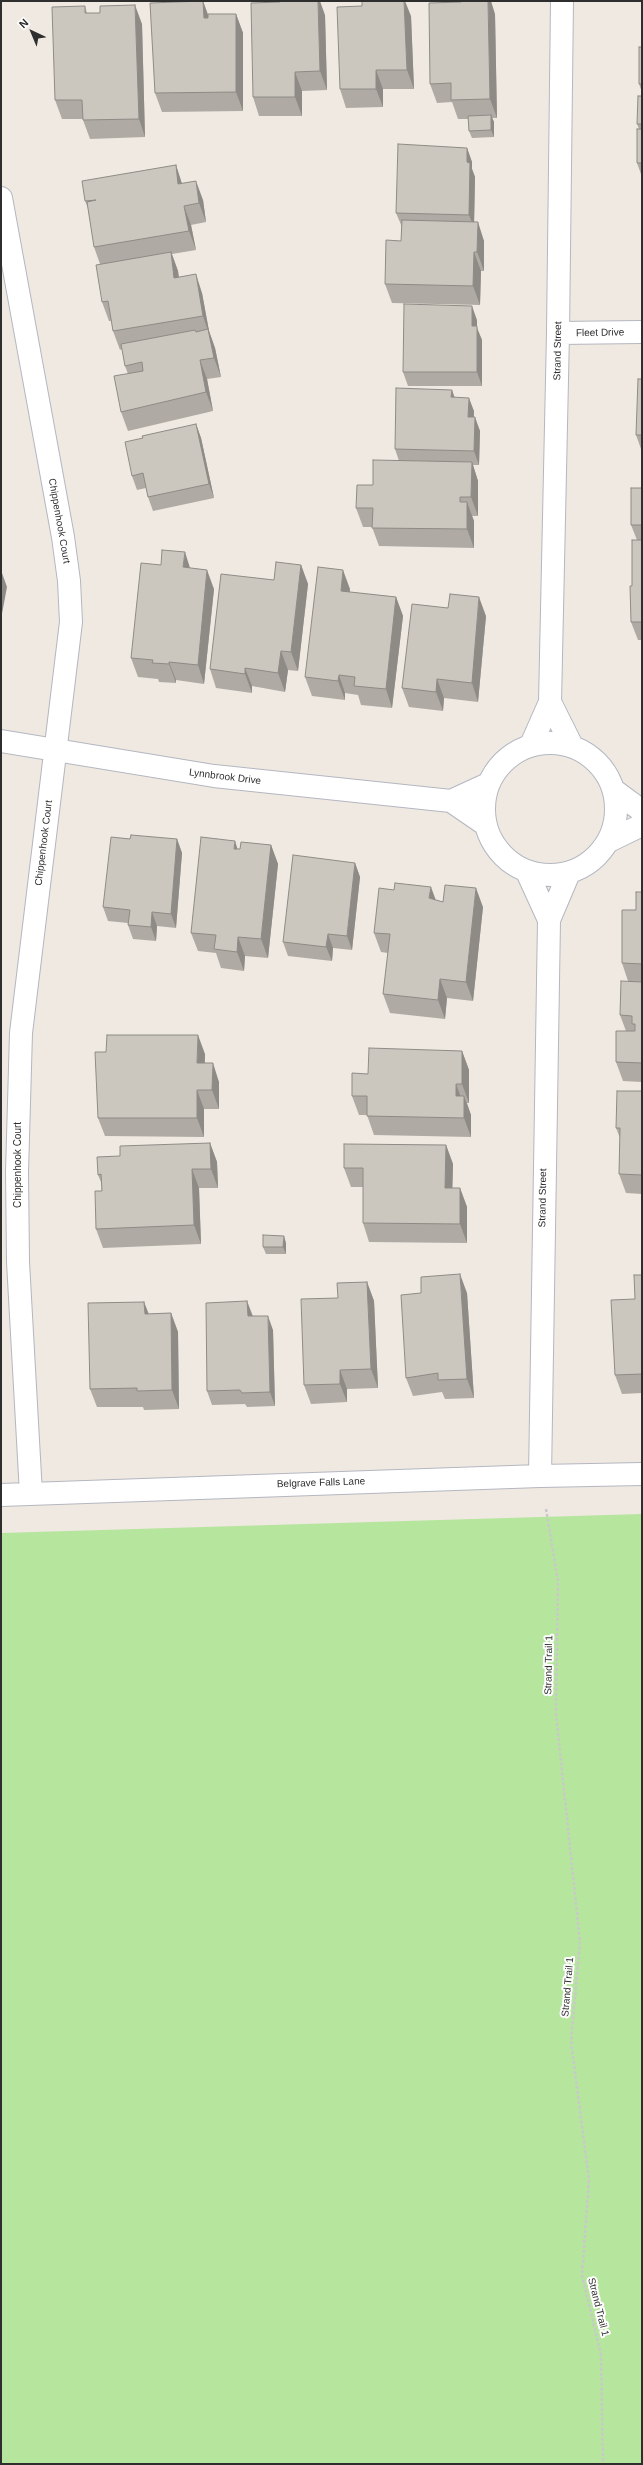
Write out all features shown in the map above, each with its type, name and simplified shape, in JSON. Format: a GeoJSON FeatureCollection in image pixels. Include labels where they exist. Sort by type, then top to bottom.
{"type":"FeatureCollection","features":[{"type":"Feature","properties":{"kind":"street","name":"Strand Street"},"geometry":{"type":"LineString","coordinates":[[531,745],[550,702],[558,333],[562,1]]}},
{"type":"Feature","properties":{"kind":"street","name":"Chippenhook Court"},"geometry":{"type":"LineString","coordinates":[[1,198],[63,537],[69,581],[71,622],[21,1033],[18,1100],[18,1262],[31,1494]]}},
{"type":"Feature","properties":{"kind":"street","name":"Fleet Drive"},"geometry":{"type":"LineString","coordinates":[[558,333],[642,332]]}},
{"type":"Feature","properties":{"kind":"street","name":"Strand Street"},"geometry":{"type":"LineString","coordinates":[[550,702],[572,746]]}},
{"type":"Feature","properties":{"kind":"street","name":"Lynnbrook Drive"},"geometry":{"type":"LineString","coordinates":[[1,741],[56,752],[214,776],[451,801],[486,825]]}},
{"type":"Feature","properties":{"kind":"street"},"geometry":{"type":"LineString","coordinates":[[551,742],[572,746],[591,756],[606,771],[615,791],[617,812],[609,841],[603,850],[588,864],[569,873],[549,876],[527,872],[508,861],[494,845],[486,825],[484,803],[488,784],[498,767],[508,758],[531,745],[551,742]]}},
{"type":"Feature","properties":{"kind":"street"},"geometry":{"type":"LineString","coordinates":[[451,801],[488,784]]}},
{"type":"Feature","properties":{"kind":"street"},"geometry":{"type":"LineString","coordinates":[[615,791],[642,811]]}},
{"type":"Feature","properties":{"kind":"street"},"geometry":{"type":"LineString","coordinates":[[609,841],[642,826]]}},
{"type":"Feature","properties":{"kind":"street","name":"Strand Street"},"geometry":{"type":"LineString","coordinates":[[527,872],[548,920]]}},
{"type":"Feature","properties":{"kind":"street","name":"Strand Street"},"geometry":{"type":"LineString","coordinates":[[540,1476],[548,920],[569,873]]}},
{"type":"Feature","properties":{"kind":"street","name":"Belgrave Falls Lane"},"geometry":{"type":"LineString","coordinates":[[1,1495],[540,1476],[642,1474]]}},
{"type":"Feature","properties":{"kind":"path","name":"Strand Trail 1"},"geometry":{"type":"LineString","coordinates":[[546,1509],[558,1581],[556,1714],[580,1942],[571,2041],[590,2180],[582,2275],[601,2355],[603,2464]]}},
{"type":"Feature","properties":{"kind":"green space"},"geometry":{"type":"Polygon","coordinates":[[[642,1514],[642,2464],[1,2464],[1,1533],[642,1514]]]}},
{"type":"Feature","properties":{"kind":"building"},"geometry":{"type":"Polygon","coordinates":[[[203,1],[204,18],[208,18],[208,14],[236,14],[236,92],[155,93],[150,3],[203,1]]]}},
{"type":"Feature","properties":{"kind":"building"},"geometry":{"type":"Polygon","coordinates":[[[318,1],[320,71],[295,72],[295,97],[253,97],[251,3],[318,1]]]}},
{"type":"Feature","properties":{"kind":"building"},"geometry":{"type":"Polygon","coordinates":[[[362,1],[404,1],[407,70],[376,70],[376,89],[340,89],[337,7],[362,6],[362,1]]]}},
{"type":"Feature","properties":{"kind":"building"},"geometry":{"type":"Polygon","coordinates":[[[488,1],[490,99],[451,100],[451,83],[430,84],[429,3],[488,1]]]}},
{"type":"Feature","properties":{"kind":"building"},"geometry":{"type":"Polygon","coordinates":[[[135,5],[139,119],[83,120],[82,100],[55,100],[52,7],[85,6],[85,13],[100,13],[100,6],[135,5]]]}},
{"type":"Feature","properties":{"kind":"building"},"geometry":{"type":"Polygon","coordinates":[[[639,47],[642,47],[642,84],[639,84],[639,47]]]}},
{"type":"Feature","properties":{"kind":"building"},"geometry":{"type":"Polygon","coordinates":[[[638,96],[642,96],[642,124],[637,124],[638,96]]]}},
{"type":"Feature","properties":{"kind":"building"},"geometry":{"type":"Polygon","coordinates":[[[491,115],[491,130],[469,131],[468,116],[491,115]]]}},
{"type":"Feature","properties":{"kind":"building"},"geometry":{"type":"Polygon","coordinates":[[[637,129],[642,129],[642,163],[637,163],[637,129]]]}},
{"type":"Feature","properties":{"kind":"building"},"geometry":{"type":"Polygon","coordinates":[[[398,144],[467,148],[467,162],[470,163],[469,215],[396,213],[398,144]]]}},
{"type":"Feature","properties":{"kind":"building"},"geometry":{"type":"Polygon","coordinates":[[[176,165],[178,184],[196,181],[199,203],[184,206],[189,231],[94,247],[87,202],[96,200],[85,201],[82,181],[176,165]]]}},
{"type":"Feature","properties":{"kind":"building"},"geometry":{"type":"Polygon","coordinates":[[[402,220],[478,222],[477,252],[474,252],[473,286],[385,284],[386,240],[401,241],[402,220]]]}},
{"type":"Feature","properties":{"kind":"building"},"geometry":{"type":"Polygon","coordinates":[[[171,252],[174,278],[196,274],[203,316],[113,331],[108,301],[102,302],[96,265],[171,252]]]}},
{"type":"Feature","properties":{"kind":"building"},"geometry":{"type":"Polygon","coordinates":[[[404,304],[472,306],[472,326],[477,326],[477,372],[403,372],[404,304]]]}},
{"type":"Feature","properties":{"kind":"building"},"geometry":{"type":"Polygon","coordinates":[[[208,329],[214,358],[200,360],[206,392],[121,412],[114,376],[143,371],[142,362],[125,366],[121,344],[195,330],[196,332],[208,329]]]}},
{"type":"Feature","properties":{"kind":"building"},"geometry":{"type":"Polygon","coordinates":[[[638,379],[642,379],[642,435],[636,435],[638,379]]]}},
{"type":"Feature","properties":{"kind":"building"},"geometry":{"type":"Polygon","coordinates":[[[396,388],[452,390],[451,397],[469,398],[468,417],[475,417],[474,451],[395,449],[396,388]]]}},
{"type":"Feature","properties":{"kind":"building"},"geometry":{"type":"Polygon","coordinates":[[[196,424],[209,484],[148,497],[143,473],[132,476],[125,442],[143,438],[142,436],[196,424]]]}},
{"type":"Feature","properties":{"kind":"building"},"geometry":{"type":"Polygon","coordinates":[[[373,460],[472,462],[471,497],[460,497],[460,502],[467,502],[467,529],[372,528],[373,508],[356,508],[357,485],[373,485],[373,460]]]}},
{"type":"Feature","properties":{"kind":"building"},"geometry":{"type":"Polygon","coordinates":[[[631,488],[642,488],[642,525],[631,525],[631,488]]]}},
{"type":"Feature","properties":{"kind":"building"},"geometry":{"type":"Polygon","coordinates":[[[632,540],[642,540],[642,622],[631,622],[630,586],[632,586],[632,540]]]}},
{"type":"Feature","properties":{"kind":"building"},"geometry":{"type":"Polygon","coordinates":[[[162,550],[185,552],[183,567],[207,570],[198,665],[169,662],[169,664],[152,663],[153,660],[131,658],[141,563],[161,565],[162,550]]]}},
{"type":"Feature","properties":{"kind":"building"},"geometry":{"type":"Polygon","coordinates":[[[276,562],[301,565],[291,652],[281,651],[278,673],[245,668],[245,674],[210,669],[221,574],[274,580],[276,562]]]}},
{"type":"Feature","properties":{"kind":"building"},"geometry":{"type":"Polygon","coordinates":[[[318,567],[343,570],[341,591],[396,597],[386,689],[354,686],[355,677],[339,675],[338,681],[305,677],[318,567]]]}},
{"type":"Feature","properties":{"kind":"building"},"geometry":{"type":"Polygon","coordinates":[[[450,594],[479,597],[472,683],[437,679],[436,692],[402,688],[412,604],[448,608],[450,594]]]}},
{"type":"Feature","properties":{"kind":"building"},"geometry":{"type":"Polygon","coordinates":[[[131,835],[177,839],[171,914],[152,912],[151,927],[128,925],[130,910],[103,907],[111,837],[130,839],[131,835]]]}},
{"type":"Feature","properties":{"kind":"building"},"geometry":{"type":"Polygon","coordinates":[[[201,837],[235,841],[234,849],[240,849],[241,842],[271,845],[261,939],[238,937],[237,952],[214,949],[216,935],[191,933],[201,837]]]}},
{"type":"Feature","properties":{"kind":"building"},"geometry":{"type":"Polygon","coordinates":[[[293,855],[355,863],[347,936],[328,934],[326,947],[283,942],[293,855]]]}},
{"type":"Feature","properties":{"kind":"building"},"geometry":{"type":"Polygon","coordinates":[[[395,883],[431,887],[429,898],[443,902],[445,885],[476,888],[466,982],[440,979],[438,1000],[383,994],[390,934],[374,933],[379,888],[394,890],[395,883]]]}},
{"type":"Feature","properties":{"kind":"building"},"geometry":{"type":"Polygon","coordinates":[[[636,892],[642,892],[642,964],[622,963],[622,910],[636,910],[636,892]]]}},
{"type":"Feature","properties":{"kind":"building"},"geometry":{"type":"Polygon","coordinates":[[[621,981],[642,982],[642,1063],[616,1062],[616,1031],[635,1031],[635,1024],[632,1024],[632,1016],[620,1015],[621,981]]]}},
{"type":"Feature","properties":{"kind":"building"},"geometry":{"type":"Polygon","coordinates":[[[107,1035],[198,1035],[197,1063],[213,1063],[212,1090],[197,1090],[197,1118],[98,1118],[95,1052],[106,1052],[107,1035]]]}},
{"type":"Feature","properties":{"kind":"building"},"geometry":{"type":"Polygon","coordinates":[[[369,1048],[462,1051],[462,1084],[456,1084],[456,1096],[464,1096],[464,1118],[367,1116],[367,1096],[352,1096],[352,1073],[368,1074],[369,1048]]]}},
{"type":"Feature","properties":{"kind":"building"},"geometry":{"type":"Polygon","coordinates":[[[617,1091],[642,1091],[642,1175],[619,1174],[620,1128],[616,1128],[617,1091]]]}},
{"type":"Feature","properties":{"kind":"building"},"geometry":{"type":"Polygon","coordinates":[[[210,1143],[211,1169],[192,1169],[194,1225],[96,1229],[95,1191],[102,1191],[101,1174],[98,1175],[97,1157],[120,1156],[120,1146],[210,1143]]]}},
{"type":"Feature","properties":{"kind":"building"},"geometry":{"type":"Polygon","coordinates":[[[344,1144],[446,1145],[445,1188],[460,1188],[460,1224],[363,1223],[363,1168],[344,1168],[344,1144]]]}},
{"type":"Feature","properties":{"kind":"building"},"geometry":{"type":"Polygon","coordinates":[[[263,1235],[284,1236],[283,1247],[263,1247],[263,1235]]]}},
{"type":"Feature","properties":{"kind":"building"},"geometry":{"type":"Polygon","coordinates":[[[460,1274],[467,1379],[438,1380],[438,1373],[406,1378],[401,1295],[421,1293],[421,1277],[460,1274]]]}},
{"type":"Feature","properties":{"kind":"building"},"geometry":{"type":"Polygon","coordinates":[[[634,1275],[642,1275],[642,1374],[615,1375],[611,1300],[635,1299],[634,1275]]]}},
{"type":"Feature","properties":{"kind":"building"},"geometry":{"type":"Polygon","coordinates":[[[367,1282],[371,1369],[340,1370],[340,1384],[304,1385],[301,1299],[338,1298],[337,1283],[367,1282]]]}},
{"type":"Feature","properties":{"kind":"building"},"geometry":{"type":"Polygon","coordinates":[[[247,1301],[248,1316],[268,1316],[270,1392],[242,1393],[240,1390],[207,1391],[206,1303],[247,1301]]]}},
{"type":"Feature","properties":{"kind":"building"},"geometry":{"type":"Polygon","coordinates":[[[144,1302],[145,1314],[171,1313],[172,1390],[137,1391],[137,1388],[90,1389],[88,1303],[144,1302]]]}}]}
